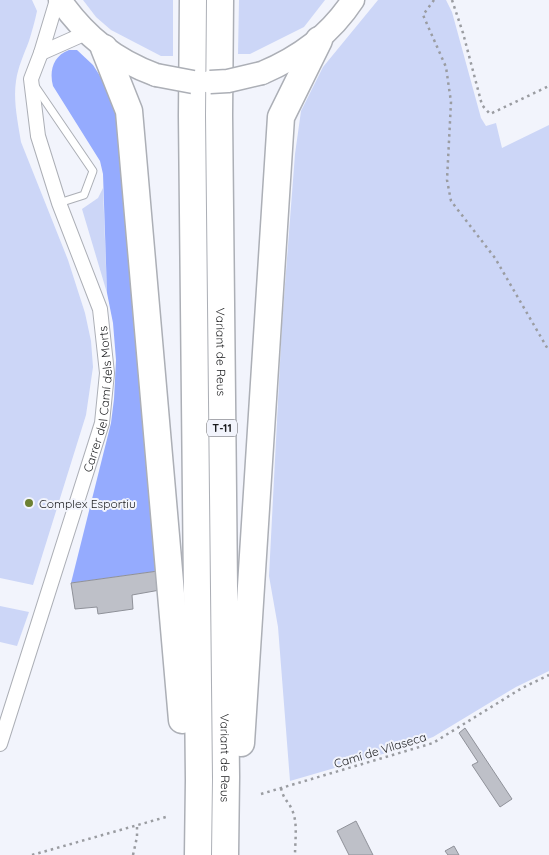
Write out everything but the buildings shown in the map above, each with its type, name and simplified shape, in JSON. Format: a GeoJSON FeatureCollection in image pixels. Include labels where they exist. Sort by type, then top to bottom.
{"type":"FeatureCollection","features":[{"type":"Feature","properties":{"kind":"highway","name":"T-11"},"geometry":{"type":"LineString","coordinates":[[193,0],[192,126],[199,780],[198,855]]}},
{"type":"Feature","properties":{"kind":"highway","name":"Variant de Reus"},"geometry":{"type":"LineString","coordinates":[[220,0],[219,115],[226,777],[225,855]]}},
{"type":"Feature","properties":{"kind":"highway"},"geometry":{"type":"LineString","coordinates":[[233,855],[239,843],[239,776],[281,117],[319,40]]}},
{"type":"Feature","properties":{"kind":"highway"},"geometry":{"type":"LineString","coordinates":[[95,41],[129,111],[188,780],[188,855]]}},
{"type":"Feature","properties":{"kind":"main road"},"geometry":{"type":"LineString","coordinates":[[59,0],[71,16],[95,41],[129,64],[156,75],[193,82],[245,78],[289,61],[319,40],[332,28],[353,0]]}},
{"type":"Feature","properties":{"kind":"street"},"geometry":{"type":"LineString","coordinates":[[30,79],[59,0]]}},
{"type":"Feature","properties":{"kind":"street"},"geometry":{"type":"LineString","coordinates":[[41,53],[95,41]]}},
{"type":"Feature","properties":{"kind":"street","name":"Carrer del Camí dels Morts"},"geometry":{"type":"LineString","coordinates":[[1,738],[102,423],[107,373],[100,309],[59,202],[38,136],[30,79]]}},
{"type":"Feature","properties":{"kind":"lane"},"geometry":{"type":"LineString","coordinates":[[30,79],[93,171],[84,195],[59,202]]}},
{"type":"Feature","properties":{"kind":"path"},"geometry":{"type":"LineString","coordinates":[[434,0],[423,15],[446,67],[451,102],[447,180],[452,201],[495,258],[549,351]]}},
{"type":"Feature","properties":{"kind":"path"},"geometry":{"type":"LineString","coordinates":[[452,0],[463,33],[482,106],[490,114],[549,86]]}},
{"type":"Feature","properties":{"kind":"path","name":"Camí de Vilaseca"},"geometry":{"type":"LineString","coordinates":[[261,794],[433,743],[514,693],[549,675]]}},
{"type":"Feature","properties":{"kind":"path"},"geometry":{"type":"LineString","coordinates":[[281,788],[283,799],[292,810],[296,829],[295,855]]}},
{"type":"Feature","properties":{"kind":"path"},"geometry":{"type":"LineString","coordinates":[[32,855],[166,817]]}},
{"type":"Feature","properties":{"kind":"path"},"geometry":{"type":"LineString","coordinates":[[133,855],[137,837],[136,825]]}},
{"type":"Feature","properties":{"kind":"shaded area"},"geometry":{"type":"Polygon","coordinates":[[[0,0],[32,0],[37,11],[17,76],[15,96],[17,120],[21,142],[68,260],[85,313],[91,341],[93,367],[86,415],[33,585],[0,578],[0,0]]]}},
{"type":"Feature","properties":{"kind":"shaded area"},"geometry":{"type":"Polygon","coordinates":[[[83,0],[173,0],[173,56],[161,56],[111,30],[96,17],[83,0]]]}},
{"type":"Feature","properties":{"kind":"shaded area"},"geometry":{"type":"Polygon","coordinates":[[[239,0],[325,0],[304,27],[250,54],[238,54],[239,0]]]}},
{"type":"Feature","properties":{"kind":"shaded area"},"geometry":{"type":"Polygon","coordinates":[[[378,0],[446,0],[452,12],[481,118],[486,126],[496,123],[502,148],[549,125],[549,671],[516,687],[433,737],[400,749],[290,781],[278,627],[269,576],[282,324],[295,154],[301,111],[323,67],[378,0]]]}},
{"type":"Feature","properties":{"kind":"shaded area"},"geometry":{"type":"Polygon","coordinates":[[[69,50],[77,50],[93,65],[120,107],[158,571],[71,583],[111,423],[116,360],[113,323],[107,293],[103,174],[100,161],[53,86],[52,80],[52,70],[56,60],[69,50]]]}},
{"type":"Feature","properties":{"kind":"shaded area"},"geometry":{"type":"Polygon","coordinates":[[[103,188],[107,293],[82,209],[98,198],[103,188]]]}},
{"type":"Feature","properties":{"kind":"shaded area"},"geometry":{"type":"Polygon","coordinates":[[[0,606],[29,612],[17,646],[0,642],[0,606]]]}},
{"type":"Feature","properties":{"kind":"place","name":"Complex Esportiu"},"geometry":{"type":"Point","coordinates":[29,503]}}]}
